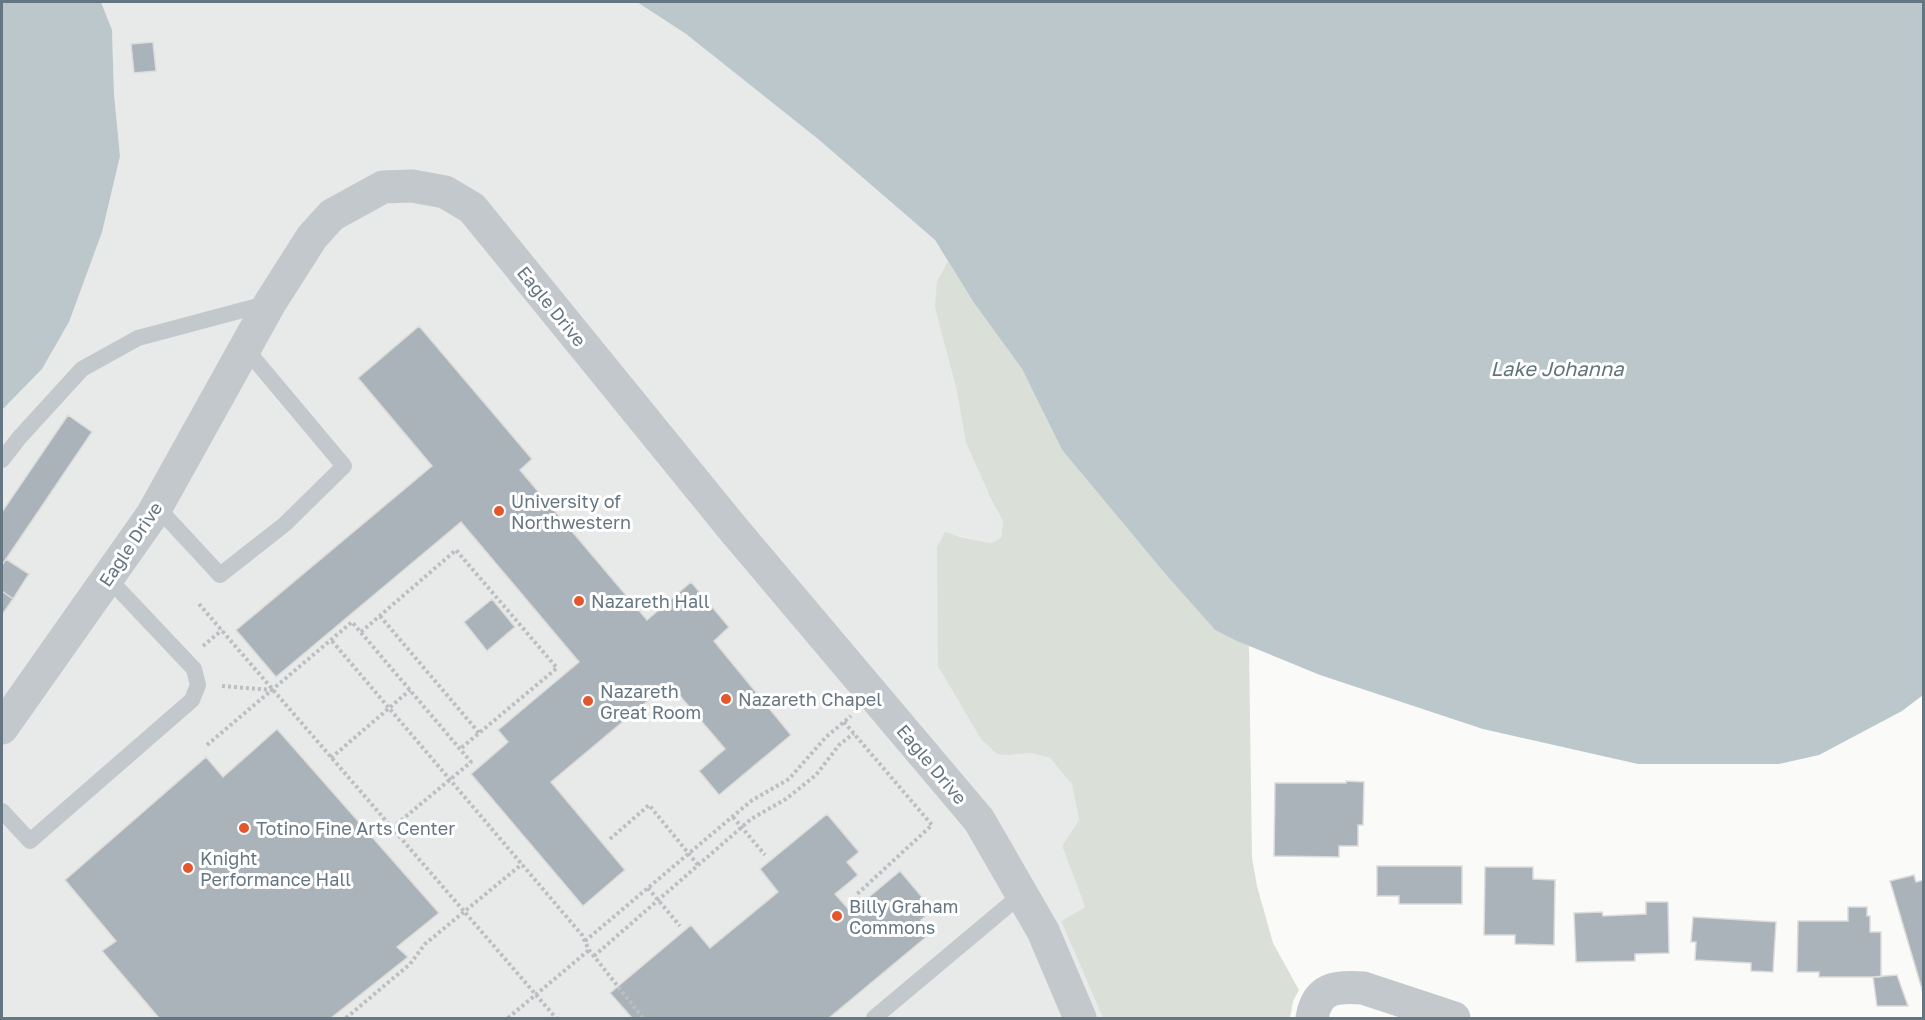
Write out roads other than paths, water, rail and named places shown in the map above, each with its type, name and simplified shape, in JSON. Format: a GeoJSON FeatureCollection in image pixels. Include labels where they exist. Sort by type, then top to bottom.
{"type":"FeatureCollection","features":[{"type":"Feature","properties":{"kind":"street","name":"Eagle Drive"},"geometry":{"type":"LineString","coordinates":[[2,728],[157,507],[270,303],[312,237],[332,215],[383,187],[412,186],[445,192],[472,208],[734,530],[979,820],[1043,931],[1080,1018]]}},
{"type":"Feature","properties":{"kind":"street"},"geometry":{"type":"LineString","coordinates":[[1319,1005],[1349,987],[1363,988],[1454,1018]]}},
{"type":"Feature","properties":{"kind":"lane"},"geometry":{"type":"LineString","coordinates":[[2,460],[82,369],[138,338],[270,303]]}},
{"type":"Feature","properties":{"kind":"lane"},"geometry":{"type":"LineString","coordinates":[[157,507],[220,575],[285,524],[345,466],[245,348]]}},
{"type":"Feature","properties":{"kind":"lane"},"geometry":{"type":"LineString","coordinates":[[2,811],[30,841],[192,700],[198,685],[194,669],[108,578]]}},
{"type":"Feature","properties":{"kind":"lane"},"geometry":{"type":"LineString","coordinates":[[874,1018],[1022,894]]}},
{"type":"Feature","properties":{"kind":"water"},"geometry":{"type":"Polygon","coordinates":[[[2,2],[101,2],[112,30],[114,94],[120,156],[102,232],[69,322],[42,369],[2,410],[2,2]]]}},
{"type":"Feature","properties":{"kind":"water","name":"Lake Johanna"},"geometry":{"type":"Polygon","coordinates":[[[637,2],[1923,2],[1923,695],[1902,711],[1819,755],[1779,764],[1638,764],[1483,729],[1320,675],[1215,630],[1062,450],[1022,369],[974,303],[935,240],[818,139],[686,34],[637,2]]]}},
{"type":"Feature","properties":{"kind":"place","name":"University of Northwestern"},"geometry":{"type":"Point","coordinates":[499,511]}},
{"type":"Feature","properties":{"kind":"place","name":"Nazareth Hall"},"geometry":{"type":"Point","coordinates":[579,601]}},
{"type":"Feature","properties":{"kind":"place","name":"Nazareth Chapel"},"geometry":{"type":"Point","coordinates":[726,699]}},
{"type":"Feature","properties":{"kind":"place","name":"Nazareth Great Room"},"geometry":{"type":"Point","coordinates":[588,701]}},
{"type":"Feature","properties":{"kind":"place","name":"Totino Fine Arts Center"},"geometry":{"type":"Point","coordinates":[244,828]}},
{"type":"Feature","properties":{"kind":"place","name":"Knight Performance Hall"},"geometry":{"type":"Point","coordinates":[188,868]}},
{"type":"Feature","properties":{"kind":"place","name":"Billy Graham Commons"},"geometry":{"type":"Point","coordinates":[837,916]}}]}
